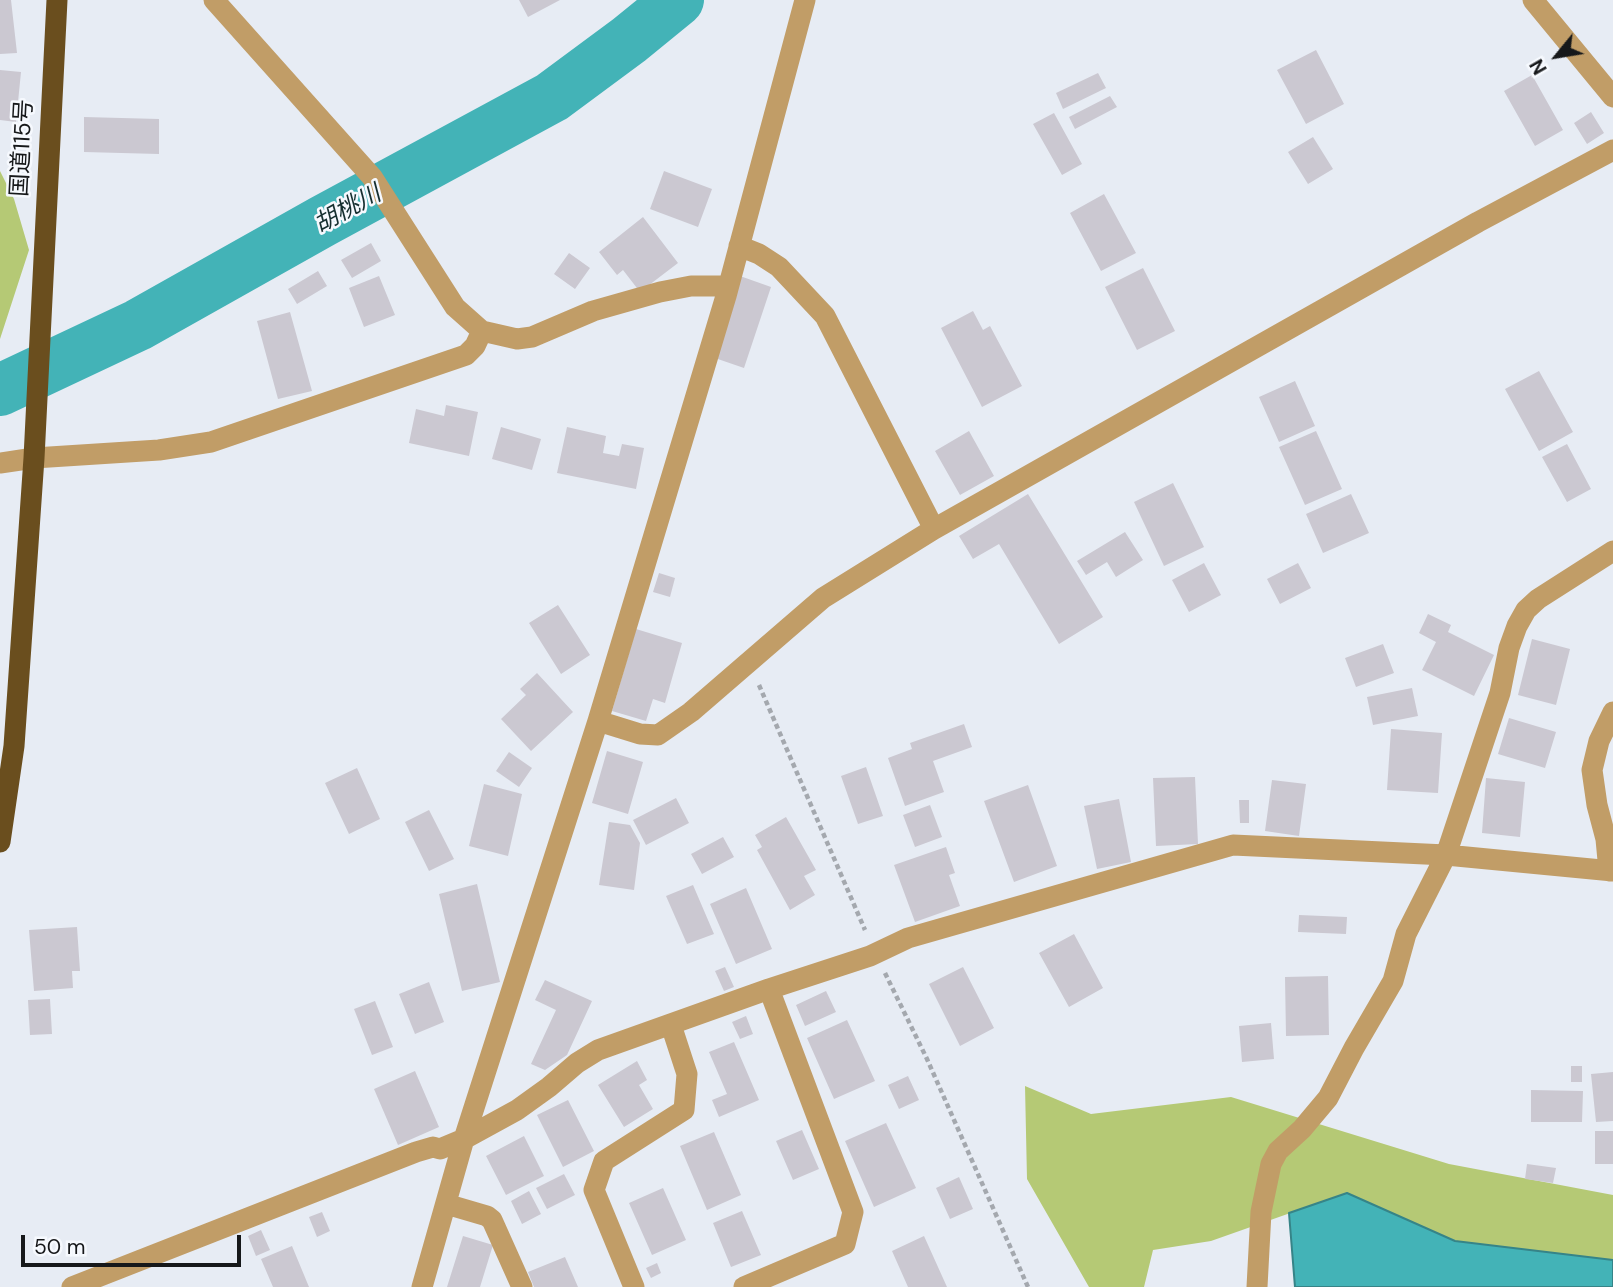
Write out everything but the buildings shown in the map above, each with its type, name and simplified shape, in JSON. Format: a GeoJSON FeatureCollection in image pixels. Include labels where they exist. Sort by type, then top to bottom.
{"type":"FeatureCollection","features":[{"type":"Feature","properties":{"kind":"highway","name":"国道115号"},"geometry":{"type":"LineString","coordinates":[[0,842],[14,746],[34,458],[57,0]]}},
{"type":"Feature","properties":{"kind":"street"},"geometry":{"type":"LineString","coordinates":[[214,0],[372,177],[455,307],[482,331],[517,339],[532,337],[593,312],[660,292],[691,286],[728,286]]}},
{"type":"Feature","properties":{"kind":"street"},"geometry":{"type":"LineString","coordinates":[[422,1287],[464,1139],[598,721],[728,286],[805,0]]}},
{"type":"Feature","properties":{"kind":"street"},"geometry":{"type":"LineString","coordinates":[[1533,0],[1613,97]]}},
{"type":"Feature","properties":{"kind":"street"},"geometry":{"type":"LineString","coordinates":[[598,721],[640,734],[658,735],[691,712],[823,598],[934,529],[1478,222],[1613,150]]}},
{"type":"Feature","properties":{"kind":"street"},"geometry":{"type":"LineString","coordinates":[[739,246],[759,254],[779,267],[825,316],[934,529]]}},
{"type":"Feature","properties":{"kind":"street"},"geometry":{"type":"LineString","coordinates":[[0,463],[34,458],[159,450],[211,442],[466,355],[475,346],[482,331]]}},
{"type":"Feature","properties":{"kind":"street"},"geometry":{"type":"LineString","coordinates":[[1257,1287],[1261,1212],[1271,1164],[1278,1151],[1302,1129],[1328,1098],[1393,981],[1406,934],[1446,855],[1500,693],[1508,648],[1517,626],[1526,610],[1538,599],[1613,551]]}},
{"type":"Feature","properties":{"kind":"street"},"geometry":{"type":"LineString","coordinates":[[72,1287],[416,1152],[428,1148],[440,1149],[464,1139],[517,1110],[588,1056],[671,1024],[870,956],[908,938],[1233,845],[1446,855],[1611,871],[1592,770],[1599,741],[1613,712]]}},
{"type":"Feature","properties":{"kind":"street"},"geometry":{"type":"LineString","coordinates":[[744,1287],[845,1244],[853,1212],[769,989]]}},
{"type":"Feature","properties":{"kind":"street"},"geometry":{"type":"LineString","coordinates":[[634,1287],[594,1190],[604,1161],[684,1110],[687,1074],[671,1024]]}},
{"type":"Feature","properties":{"kind":"street"},"geometry":{"type":"LineString","coordinates":[[446,1204],[487,1216],[492,1220],[522,1287]]}},
{"type":"Feature","properties":{"kind":"green space"},"geometry":{"type":"Polygon","coordinates":[[[0,171],[14,199],[29,250],[0,339],[0,171]]]}},
{"type":"Feature","properties":{"kind":"green space"},"geometry":{"type":"Polygon","coordinates":[[[1025,1086],[1091,1114],[1231,1097],[1449,1164],[1613,1195],[1613,1260],[1455,1241],[1347,1193],[1211,1241],[1153,1250],[1144,1287],[1089,1287],[1027,1179],[1025,1086]]]}},
{"type":"Feature","properties":{"kind":"water"},"geometry":{"type":"Polygon","coordinates":[[[1347,1193],[1455,1241],[1613,1260],[1613,1287],[1295,1287],[1289,1213],[1347,1193]]]}},
{"type":"Feature","properties":{"kind":"waterway","name":"胡桃川"},"geometry":{"type":"LineString","coordinates":[[0,390],[138,325],[552,97],[678,0]]}}]}
